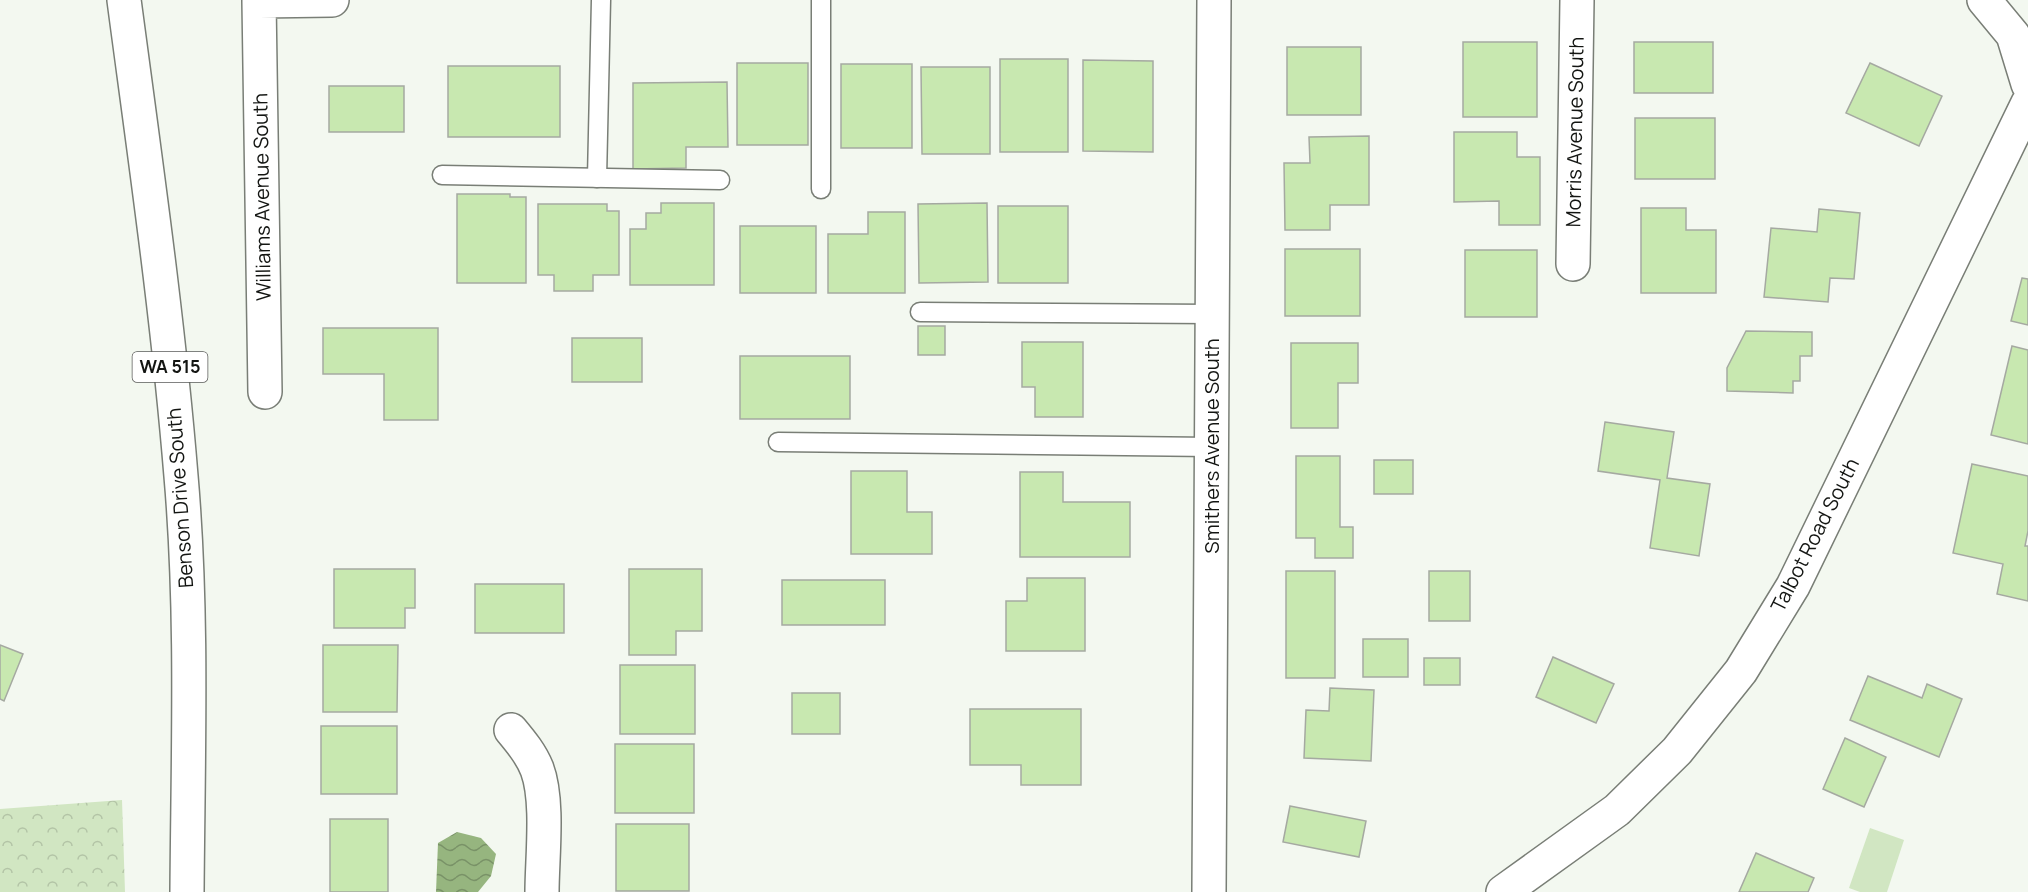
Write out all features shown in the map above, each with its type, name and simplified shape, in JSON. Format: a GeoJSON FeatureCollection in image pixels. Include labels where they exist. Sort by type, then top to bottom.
{"type":"FeatureCollection","features":[{"type":"Feature","properties":{"kind":"street","name":"Benson Drive South"},"geometry":{"type":"LineString","coordinates":[[124,0],[159,271],[182,478],[188,618],[187,892]]}},
{"type":"Feature","properties":{"kind":"street"},"geometry":{"type":"LineString","coordinates":[[259,1],[332,0]]}},
{"type":"Feature","properties":{"kind":"street","name":"Smithers Avenue South"},"geometry":{"type":"LineString","coordinates":[[1209,892],[1215,0]]}},
{"type":"Feature","properties":{"kind":"street","name":"Morris Avenue South"},"geometry":{"type":"LineString","coordinates":[[1573,264],[1577,0]]}},
{"type":"Feature","properties":{"kind":"street"},"geometry":{"type":"LineString","coordinates":[[1984,0],[2013,35],[2028,84]]}},
{"type":"Feature","properties":{"kind":"street","name":"Williams Avenue South"},"geometry":{"type":"LineString","coordinates":[[259,1],[264,392]]}},
{"type":"Feature","properties":{"kind":"street","name":"Talbot Road South"},"geometry":{"type":"LineString","coordinates":[[1503,892],[1617,810],[1677,752],[1741,670],[1793,586],[2028,103]]}},
{"type":"Feature","properties":{"kind":"street"},"geometry":{"type":"LineString","coordinates":[[512,729],[527,750],[537,771],[543,803],[542,892]]}},
{"type":"Feature","properties":{"kind":"lane"},"geometry":{"type":"LineString","coordinates":[[597,178],[602,0]]}},
{"type":"Feature","properties":{"kind":"lane"},"geometry":{"type":"LineString","coordinates":[[821,0],[821,189]]}},
{"type":"Feature","properties":{"kind":"lane"},"geometry":{"type":"LineString","coordinates":[[442,175],[720,180]]}},
{"type":"Feature","properties":{"kind":"lane"},"geometry":{"type":"LineString","coordinates":[[920,312],[1213,314]]}},
{"type":"Feature","properties":{"kind":"lane"},"geometry":{"type":"LineString","coordinates":[[778,442],[1212,447]]}},
{"type":"Feature","properties":{"kind":"green space"},"geometry":{"type":"Polygon","coordinates":[[[122,800],[125,892],[0,892],[0,809],[122,800]]]}},
{"type":"Feature","properties":{"kind":"green space"},"geometry":{"type":"Polygon","coordinates":[[[1870,828],[1904,840],[1887,892],[1860,892],[1849,888],[1870,828]]]}},
{"type":"Feature","properties":{"kind":"water"},"geometry":{"type":"Polygon","coordinates":[[[457,832],[481,838],[496,854],[491,876],[478,892],[436,892],[438,843],[457,832]]]}},
{"type":"Feature","properties":{"kind":"building"},"geometry":{"type":"Polygon","coordinates":[[[1463,42],[1537,42],[1537,117],[1463,117],[1463,42]]]}},
{"type":"Feature","properties":{"kind":"building"},"geometry":{"type":"Polygon","coordinates":[[[1634,42],[1713,42],[1713,93],[1634,93],[1634,42]]]}},
{"type":"Feature","properties":{"kind":"building"},"geometry":{"type":"Polygon","coordinates":[[[1287,47],[1361,47],[1361,115],[1287,115],[1287,47]]]}},
{"type":"Feature","properties":{"kind":"building"},"geometry":{"type":"Polygon","coordinates":[[[1000,59],[1068,59],[1068,152],[1000,152],[1000,59]]]}},
{"type":"Feature","properties":{"kind":"building"},"geometry":{"type":"Polygon","coordinates":[[[1083,60],[1153,61],[1153,152],[1083,151],[1083,60]]]}},
{"type":"Feature","properties":{"kind":"building"},"geometry":{"type":"Polygon","coordinates":[[[737,63],[808,63],[808,145],[737,145],[737,63]]]}},
{"type":"Feature","properties":{"kind":"building"},"geometry":{"type":"Polygon","coordinates":[[[1870,63],[1942,96],[1919,146],[1846,113],[1870,63]]]}},
{"type":"Feature","properties":{"kind":"building"},"geometry":{"type":"Polygon","coordinates":[[[841,64],[912,64],[912,148],[841,148],[841,64]]]}},
{"type":"Feature","properties":{"kind":"building"},"geometry":{"type":"Polygon","coordinates":[[[448,66],[560,66],[560,137],[448,137],[448,66]]]}},
{"type":"Feature","properties":{"kind":"building"},"geometry":{"type":"Polygon","coordinates":[[[921,67],[990,67],[990,154],[922,154],[921,67]]]}},
{"type":"Feature","properties":{"kind":"building"},"geometry":{"type":"Polygon","coordinates":[[[727,82],[728,147],[686,147],[686,168],[633,169],[633,83],[727,82]]]}},
{"type":"Feature","properties":{"kind":"building"},"geometry":{"type":"Polygon","coordinates":[[[329,86],[404,86],[404,132],[329,132],[329,86]]]}},
{"type":"Feature","properties":{"kind":"building"},"geometry":{"type":"Polygon","coordinates":[[[1635,118],[1715,118],[1715,179],[1635,179],[1635,118]]]}},
{"type":"Feature","properties":{"kind":"building"},"geometry":{"type":"Polygon","coordinates":[[[1454,132],[1517,132],[1517,157],[1540,157],[1540,225],[1499,225],[1499,201],[1454,202],[1454,132]]]}},
{"type":"Feature","properties":{"kind":"building"},"geometry":{"type":"Polygon","coordinates":[[[1369,136],[1369,205],[1330,205],[1330,230],[1285,230],[1284,163],[1310,163],[1309,137],[1369,136]]]}},
{"type":"Feature","properties":{"kind":"building"},"geometry":{"type":"Polygon","coordinates":[[[457,194],[510,194],[510,197],[526,197],[526,283],[457,283],[457,194]]]}},
{"type":"Feature","properties":{"kind":"building"},"geometry":{"type":"Polygon","coordinates":[[[661,203],[714,203],[714,285],[630,285],[630,229],[646,229],[646,213],[661,213],[661,203]]]}},
{"type":"Feature","properties":{"kind":"building"},"geometry":{"type":"Polygon","coordinates":[[[987,203],[988,282],[919,283],[918,204],[987,203]]]}},
{"type":"Feature","properties":{"kind":"building"},"geometry":{"type":"Polygon","coordinates":[[[538,204],[607,204],[607,211],[619,211],[619,275],[593,275],[593,291],[554,291],[554,275],[538,275],[538,204]]]}},
{"type":"Feature","properties":{"kind":"building"},"geometry":{"type":"Polygon","coordinates":[[[998,206],[1068,206],[1068,283],[998,283],[998,206]]]}},
{"type":"Feature","properties":{"kind":"building"},"geometry":{"type":"Polygon","coordinates":[[[1641,208],[1686,208],[1686,230],[1716,230],[1716,293],[1641,293],[1641,208]]]}},
{"type":"Feature","properties":{"kind":"building"},"geometry":{"type":"Polygon","coordinates":[[[1819,209],[1860,213],[1854,279],[1830,278],[1828,302],[1764,297],[1771,228],[1817,232],[1819,209]]]}},
{"type":"Feature","properties":{"kind":"building"},"geometry":{"type":"Polygon","coordinates":[[[868,212],[905,212],[905,293],[828,293],[828,234],[868,234],[868,212]]]}},
{"type":"Feature","properties":{"kind":"building"},"geometry":{"type":"Polygon","coordinates":[[[740,226],[816,226],[816,293],[740,293],[740,226]]]}},
{"type":"Feature","properties":{"kind":"building"},"geometry":{"type":"Polygon","coordinates":[[[1285,249],[1360,249],[1360,316],[1285,316],[1285,249]]]}},
{"type":"Feature","properties":{"kind":"building"},"geometry":{"type":"Polygon","coordinates":[[[1465,250],[1537,250],[1537,317],[1465,317],[1465,250]]]}},
{"type":"Feature","properties":{"kind":"building"},"geometry":{"type":"Polygon","coordinates":[[[2022,278],[2028,279],[2028,325],[2011,321],[2022,278]]]}},
{"type":"Feature","properties":{"kind":"building"},"geometry":{"type":"Polygon","coordinates":[[[918,326],[945,326],[945,355],[918,355],[918,326]]]}},
{"type":"Feature","properties":{"kind":"building"},"geometry":{"type":"Polygon","coordinates":[[[323,328],[438,328],[438,420],[384,420],[384,374],[323,374],[323,328]]]}},
{"type":"Feature","properties":{"kind":"building"},"geometry":{"type":"Polygon","coordinates":[[[1746,331],[1812,332],[1812,356],[1800,356],[1800,381],[1793,381],[1793,393],[1727,391],[1727,368],[1746,331]]]}},
{"type":"Feature","properties":{"kind":"building"},"geometry":{"type":"Polygon","coordinates":[[[572,338],[642,338],[642,382],[572,382],[572,338]]]}},
{"type":"Feature","properties":{"kind":"building"},"geometry":{"type":"Polygon","coordinates":[[[1022,342],[1083,342],[1083,417],[1035,417],[1035,387],[1022,387],[1022,342]]]}},
{"type":"Feature","properties":{"kind":"building"},"geometry":{"type":"Polygon","coordinates":[[[1291,343],[1358,343],[1358,383],[1338,383],[1338,428],[1291,428],[1291,343]]]}},
{"type":"Feature","properties":{"kind":"building"},"geometry":{"type":"Polygon","coordinates":[[[2012,346],[2028,350],[2028,444],[1991,435],[2012,346]]]}},
{"type":"Feature","properties":{"kind":"building"},"geometry":{"type":"Polygon","coordinates":[[[740,356],[850,356],[850,419],[740,419],[740,356]]]}},
{"type":"Feature","properties":{"kind":"building"},"geometry":{"type":"Polygon","coordinates":[[[1605,422],[1674,432],[1667,478],[1710,484],[1699,556],[1650,548],[1660,480],[1598,471],[1605,422]]]}},
{"type":"Feature","properties":{"kind":"building"},"geometry":{"type":"Polygon","coordinates":[[[1296,456],[1340,456],[1340,527],[1353,527],[1353,558],[1315,558],[1315,538],[1296,538],[1296,456]]]}},
{"type":"Feature","properties":{"kind":"building"},"geometry":{"type":"Polygon","coordinates":[[[1374,460],[1413,460],[1413,494],[1374,494],[1374,460]]]}},
{"type":"Feature","properties":{"kind":"building"},"geometry":{"type":"Polygon","coordinates":[[[1972,464],[2028,476],[2028,531],[2025,546],[2028,546],[2028,601],[1997,594],[2003,564],[1953,553],[1972,464]]]}},
{"type":"Feature","properties":{"kind":"building"},"geometry":{"type":"Polygon","coordinates":[[[851,471],[907,471],[907,512],[932,512],[932,554],[851,554],[851,471]]]}},
{"type":"Feature","properties":{"kind":"building"},"geometry":{"type":"Polygon","coordinates":[[[1020,472],[1063,472],[1063,502],[1130,502],[1130,557],[1020,557],[1020,472]]]}},
{"type":"Feature","properties":{"kind":"building"},"geometry":{"type":"Polygon","coordinates":[[[334,569],[415,569],[415,608],[405,608],[405,628],[334,628],[334,569]]]}},
{"type":"Feature","properties":{"kind":"building"},"geometry":{"type":"Polygon","coordinates":[[[629,569],[702,569],[702,631],[676,631],[676,655],[629,655],[629,569]]]}},
{"type":"Feature","properties":{"kind":"building"},"geometry":{"type":"Polygon","coordinates":[[[1286,571],[1335,571],[1335,678],[1286,678],[1286,571]]]}},
{"type":"Feature","properties":{"kind":"building"},"geometry":{"type":"Polygon","coordinates":[[[1429,571],[1470,571],[1470,621],[1429,621],[1429,571]]]}},
{"type":"Feature","properties":{"kind":"building"},"geometry":{"type":"Polygon","coordinates":[[[1027,578],[1085,578],[1085,651],[1006,651],[1006,601],[1027,601],[1027,578]]]}},
{"type":"Feature","properties":{"kind":"building"},"geometry":{"type":"Polygon","coordinates":[[[782,580],[885,580],[885,625],[782,625],[782,580]]]}},
{"type":"Feature","properties":{"kind":"building"},"geometry":{"type":"Polygon","coordinates":[[[475,584],[564,584],[564,633],[475,633],[475,584]]]}},
{"type":"Feature","properties":{"kind":"building"},"geometry":{"type":"Polygon","coordinates":[[[1363,639],[1408,639],[1408,677],[1363,677],[1363,639]]]}},
{"type":"Feature","properties":{"kind":"building"},"geometry":{"type":"Polygon","coordinates":[[[0,645],[23,654],[4,701],[0,699],[0,645]]]}},
{"type":"Feature","properties":{"kind":"building"},"geometry":{"type":"Polygon","coordinates":[[[323,645],[398,645],[397,712],[323,712],[323,645]]]}},
{"type":"Feature","properties":{"kind":"building"},"geometry":{"type":"Polygon","coordinates":[[[1553,657],[1614,684],[1596,723],[1536,697],[1553,657]]]}},
{"type":"Feature","properties":{"kind":"building"},"geometry":{"type":"Polygon","coordinates":[[[1424,658],[1460,658],[1460,685],[1424,685],[1424,658]]]}},
{"type":"Feature","properties":{"kind":"building"},"geometry":{"type":"Polygon","coordinates":[[[620,665],[695,665],[695,734],[620,734],[620,665]]]}},
{"type":"Feature","properties":{"kind":"building"},"geometry":{"type":"Polygon","coordinates":[[[1868,676],[1922,698],[1927,684],[1962,699],[1939,757],[1850,720],[1868,676]]]}},
{"type":"Feature","properties":{"kind":"building"},"geometry":{"type":"Polygon","coordinates":[[[1330,688],[1374,690],[1371,761],[1304,758],[1306,710],[1329,711],[1330,688]]]}},
{"type":"Feature","properties":{"kind":"building"},"geometry":{"type":"Polygon","coordinates":[[[792,693],[840,693],[840,734],[792,734],[792,693]]]}},
{"type":"Feature","properties":{"kind":"building"},"geometry":{"type":"Polygon","coordinates":[[[970,709],[1081,709],[1081,785],[1021,785],[1021,765],[970,765],[970,709]]]}},
{"type":"Feature","properties":{"kind":"building"},"geometry":{"type":"Polygon","coordinates":[[[321,726],[397,726],[397,794],[321,794],[321,726]]]}},
{"type":"Feature","properties":{"kind":"building"},"geometry":{"type":"Polygon","coordinates":[[[1845,738],[1886,757],[1864,807],[1823,789],[1845,738]]]}},
{"type":"Feature","properties":{"kind":"building"},"geometry":{"type":"Polygon","coordinates":[[[615,744],[694,744],[694,813],[615,813],[615,744]]]}},
{"type":"Feature","properties":{"kind":"building"},"geometry":{"type":"Polygon","coordinates":[[[1290,806],[1366,821],[1359,857],[1283,842],[1290,806]]]}},
{"type":"Feature","properties":{"kind":"building"},"geometry":{"type":"Polygon","coordinates":[[[330,819],[388,819],[388,892],[330,892],[330,819]]]}},
{"type":"Feature","properties":{"kind":"building"},"geometry":{"type":"Polygon","coordinates":[[[616,824],[689,824],[689,891],[616,891],[616,824]]]}},
{"type":"Feature","properties":{"kind":"building"},"geometry":{"type":"Polygon","coordinates":[[[1756,853],[1814,878],[1808,892],[1739,892],[1756,853]]]}}]}
